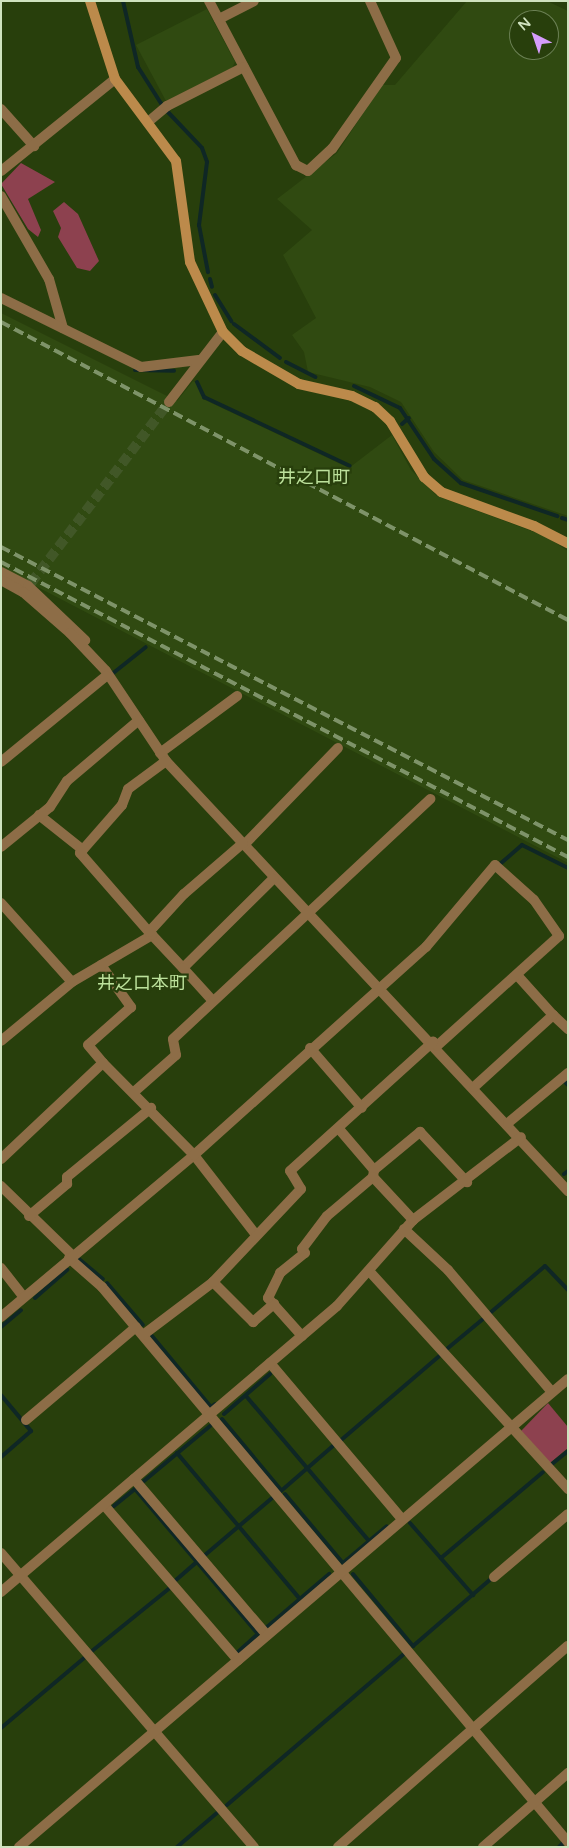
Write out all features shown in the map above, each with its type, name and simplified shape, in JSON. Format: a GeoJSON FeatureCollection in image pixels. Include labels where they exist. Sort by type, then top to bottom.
{"type":"FeatureCollection","features":[{"type":"Feature","properties":{"kind":"main road"},"geometry":{"type":"LineString","coordinates":[[90,1],[115,79],[176,161],[190,262],[223,332],[242,351],[299,384],[352,396],[375,407],[390,421],[424,477],[441,492],[534,526],[568,543]]}},
{"type":"Feature","properties":{"kind":"street"},"geometry":{"type":"LineString","coordinates":[[209,1],[296,165],[308,171],[332,149],[396,58],[370,1]]}},
{"type":"Feature","properties":{"kind":"street"},"geometry":{"type":"LineString","coordinates":[[219,19],[254,1]]}},
{"type":"Feature","properties":{"kind":"street"},"geometry":{"type":"LineString","coordinates":[[148,122],[167,106],[244,67]]}},
{"type":"Feature","properties":{"kind":"street"},"geometry":{"type":"LineString","coordinates":[[1,171],[115,79]]}},
{"type":"Feature","properties":{"kind":"street"},"geometry":{"type":"LineString","coordinates":[[1,108],[34,146]]}},
{"type":"Feature","properties":{"kind":"street"},"geometry":{"type":"LineString","coordinates":[[1,196],[49,279],[63,328]]}},
{"type":"Feature","properties":{"kind":"street"},"geometry":{"type":"LineString","coordinates":[[1,298],[141,367],[199,360]]}},
{"type":"Feature","properties":{"kind":"street"},"geometry":{"type":"LineString","coordinates":[[170,402],[199,360],[223,332]]}},
{"type":"Feature","properties":{"kind":"street"},"geometry":{"type":"LineString","coordinates":[[1,572],[30,585],[75,627],[163,757],[244,844],[273,879],[435,1044],[568,1191]]}},
{"type":"Feature","properties":{"kind":"street"},"geometry":{"type":"LineString","coordinates":[[1,580],[53,616],[106,674]]}},
{"type":"Feature","properties":{"kind":"street"},"geometry":{"type":"LineString","coordinates":[[1,762],[106,674]]}},
{"type":"Feature","properties":{"kind":"street"},"geometry":{"type":"LineString","coordinates":[[212,1000],[80,853],[122,805],[128,789],[163,757],[237,696]]}},
{"type":"Feature","properties":{"kind":"street"},"geometry":{"type":"LineString","coordinates":[[1,847],[60,796],[67,781],[139,720]]}},
{"type":"Feature","properties":{"kind":"street"},"geometry":{"type":"LineString","coordinates":[[1,1041],[72,982],[151,934],[203,876],[244,844],[338,748]]}},
{"type":"Feature","properties":{"kind":"street"},"geometry":{"type":"LineString","coordinates":[[134,1092],[176,1056],[173,1039],[212,1000],[308,914],[430,798]]}},
{"type":"Feature","properties":{"kind":"street"},"geometry":{"type":"LineString","coordinates":[[39,815],[83,850]]}},
{"type":"Feature","properties":{"kind":"street"},"geometry":{"type":"LineString","coordinates":[[1,1317],[70,1257],[194,1155],[310,1048],[426,947],[495,865],[534,900],[559,936],[517,975],[290,1171],[301,1189],[212,1282],[139,1331],[26,1420]]}},
{"type":"Feature","properties":{"kind":"street"},"geometry":{"type":"LineString","coordinates":[[183,968],[273,879]]}},
{"type":"Feature","properties":{"kind":"street"},"geometry":{"type":"LineString","coordinates":[[1,903],[72,982]]}},
{"type":"Feature","properties":{"kind":"street"},"geometry":{"type":"LineString","coordinates":[[102,965],[131,1007],[88,1045],[194,1155],[256,1235]]}},
{"type":"Feature","properties":{"kind":"street"},"geometry":{"type":"LineString","coordinates":[[517,975],[568,1029]]}},
{"type":"Feature","properties":{"kind":"street"},"geometry":{"type":"LineString","coordinates":[[474,1087],[553,1015]]}},
{"type":"Feature","properties":{"kind":"street"},"geometry":{"type":"LineString","coordinates":[[310,1048],[362,1108]]}},
{"type":"Feature","properties":{"kind":"street"},"geometry":{"type":"LineString","coordinates":[[1,1159],[104,1063]]}},
{"type":"Feature","properties":{"kind":"street"},"geometry":{"type":"LineString","coordinates":[[508,1123],[568,1073]]}},
{"type":"Feature","properties":{"kind":"street"},"geometry":{"type":"LineString","coordinates":[[29,1216],[67,1184],[67,1177],[150,1108]]}},
{"type":"Feature","properties":{"kind":"street"},"geometry":{"type":"LineString","coordinates":[[339,1129],[412,1220]]}},
{"type":"Feature","properties":{"kind":"street"},"geometry":{"type":"LineString","coordinates":[[302,1336],[268,1298],[280,1274],[305,1253],[302,1249],[327,1216],[373,1173],[420,1132],[467,1182]]}},
{"type":"Feature","properties":{"kind":"street"},"geometry":{"type":"LineString","coordinates":[[1,1592],[302,1336],[370,1272],[412,1220],[467,1182],[521,1137]]}},
{"type":"Feature","properties":{"kind":"street"},"geometry":{"type":"LineString","coordinates":[[2,1191],[102,1287],[568,1842]]}},
{"type":"Feature","properties":{"kind":"street"},"geometry":{"type":"LineString","coordinates":[[404,1229],[448,1270],[552,1392]]}},
{"type":"Feature","properties":{"kind":"street"},"geometry":{"type":"LineString","coordinates":[[1,1268],[24,1297]]}},
{"type":"Feature","properties":{"kind":"street"},"geometry":{"type":"LineString","coordinates":[[370,1272],[568,1489]]}},
{"type":"Feature","properties":{"kind":"street"},"geometry":{"type":"LineString","coordinates":[[212,1282],[253,1322],[274,1304]]}},
{"type":"Feature","properties":{"kind":"street"},"geometry":{"type":"LineString","coordinates":[[270,1364],[402,1520]]}},
{"type":"Feature","properties":{"kind":"street"},"geometry":{"type":"LineString","coordinates":[[19,1847],[568,1379]]}},
{"type":"Feature","properties":{"kind":"street"},"geometry":{"type":"LineString","coordinates":[[134,1479],[266,1635]]}},
{"type":"Feature","properties":{"kind":"street"},"geometry":{"type":"LineString","coordinates":[[104,1505],[238,1660]]}},
{"type":"Feature","properties":{"kind":"street"},"geometry":{"type":"LineString","coordinates":[[494,1577],[568,1514]]}},
{"type":"Feature","properties":{"kind":"street"},"geometry":{"type":"LineString","coordinates":[[1,1553],[254,1847]]}},
{"type":"Feature","properties":{"kind":"street"},"geometry":{"type":"LineString","coordinates":[[338,1847],[475,1731],[568,1646]]}},
{"type":"Feature","properties":{"kind":"street"},"geometry":{"type":"LineString","coordinates":[[483,1847],[568,1773]]}},
{"type":"Feature","properties":{"kind":"shaded area"},"geometry":{"type":"Polygon","coordinates":[[[467,1],[547,1],[568,11],[568,516],[463,480],[434,452],[401,402],[370,387],[308,372],[304,352],[292,335],[316,318],[283,255],[312,230],[277,199],[337,153],[382,85],[395,85],[467,1]]]}},
{"type":"Feature","properties":{"kind":"shaded area"},"geometry":{"type":"Polygon","coordinates":[[[207,9],[235,62],[232,68],[166,101],[136,45],[207,9]]]}},
{"type":"Feature","properties":{"kind":"shaded area"},"geometry":{"type":"Polygon","coordinates":[[[21,163],[55,182],[28,199],[41,230],[38,237],[28,229],[1,184],[21,163]]]}},
{"type":"Feature","properties":{"kind":"shaded area"},"geometry":{"type":"Polygon","coordinates":[[[64,202],[78,214],[99,261],[90,271],[77,268],[58,237],[61,228],[53,211],[64,202]]]}},
{"type":"Feature","properties":{"kind":"shaded area"},"geometry":{"type":"Polygon","coordinates":[[[1,313],[177,401],[193,381],[199,385],[203,399],[349,468],[392,435],[411,470],[437,496],[545,536],[568,551],[568,863],[1,568],[1,313]]]}},
{"type":"Feature","properties":{"kind":"shaded area"},"geometry":{"type":"Polygon","coordinates":[[[548,1403],[568,1427],[568,1448],[550,1463],[521,1431],[548,1403]]]}},
{"type":"Feature","properties":{"kind":"waterway"},"geometry":{"type":"LineString","coordinates":[[123,1],[138,67],[162,105]]}},
{"type":"Feature","properties":{"kind":"waterway"},"geometry":{"type":"LineString","coordinates":[[166,110],[202,148],[207,162],[199,225],[208,272]]}},
{"type":"Feature","properties":{"kind":"waterway"},"geometry":{"type":"LineString","coordinates":[[210,279],[212,287]]}},
{"type":"Feature","properties":{"kind":"waterway"},"geometry":{"type":"LineString","coordinates":[[215,295],[231,321]]}},
{"type":"Feature","properties":{"kind":"waterway"},"geometry":{"type":"LineString","coordinates":[[234,324],[280,358]]}},
{"type":"Feature","properties":{"kind":"waterway"},"geometry":{"type":"LineString","coordinates":[[286,362],[315,377]]}},
{"type":"Feature","properties":{"kind":"waterway"},"geometry":{"type":"LineString","coordinates":[[135,370],[174,371]]}},
{"type":"Feature","properties":{"kind":"waterway"},"geometry":{"type":"LineString","coordinates":[[197,382],[204,397],[350,466]]}},
{"type":"Feature","properties":{"kind":"waterway"},"geometry":{"type":"LineString","coordinates":[[354,386],[400,408],[434,459],[461,483],[557,516]]}},
{"type":"Feature","properties":{"kind":"waterway"},"geometry":{"type":"LineString","coordinates":[[402,424],[409,418]]}},
{"type":"Feature","properties":{"kind":"waterway"},"geometry":{"type":"LineString","coordinates":[[562,518],[568,520]]}},
{"type":"Feature","properties":{"kind":"waterway"},"geometry":{"type":"LineString","coordinates":[[112,674],[146,647]]}},
{"type":"Feature","properties":{"kind":"waterway"},"geometry":{"type":"LineString","coordinates":[[500,864],[522,845],[568,868]]}},
{"type":"Feature","properties":{"kind":"waterway"},"geometry":{"type":"LineString","coordinates":[[565,1082],[568,1085]]}},
{"type":"Feature","properties":{"kind":"waterway"},"geometry":{"type":"LineString","coordinates":[[564,1174],[568,1171]]}},
{"type":"Feature","properties":{"kind":"waterway"},"geometry":{"type":"LineString","coordinates":[[79,1259],[103,1279]]}},
{"type":"Feature","properties":{"kind":"waterway"},"geometry":{"type":"LineString","coordinates":[[490,1313],[545,1266],[568,1290]]}},
{"type":"Feature","properties":{"kind":"waterway"},"geometry":{"type":"LineString","coordinates":[[35,1298],[67,1270]]}},
{"type":"Feature","properties":{"kind":"waterway"},"geometry":{"type":"LineString","coordinates":[[107,1283],[143,1325]]}},
{"type":"Feature","properties":{"kind":"waterway"},"geometry":{"type":"LineString","coordinates":[[1,1327],[21,1310]]}},
{"type":"Feature","properties":{"kind":"waterway"},"geometry":{"type":"LineString","coordinates":[[448,1348],[483,1319]]}},
{"type":"Feature","properties":{"kind":"waterway"},"geometry":{"type":"LineString","coordinates":[[152,1336],[211,1407],[215,1404]]}},
{"type":"Feature","properties":{"kind":"waterway"},"geometry":{"type":"LineString","coordinates":[[340,1441],[439,1356]]}},
{"type":"Feature","properties":{"kind":"waterway"},"geometry":{"type":"LineString","coordinates":[[224,1414],[270,1374]]}},
{"type":"Feature","properties":{"kind":"waterway"},"geometry":{"type":"LineString","coordinates":[[1,1395],[31,1431],[1,1457]]}},
{"type":"Feature","properties":{"kind":"waterway"},"geometry":{"type":"LineString","coordinates":[[246,1396],[369,1541]]}},
{"type":"Feature","properties":{"kind":"waterway"},"geometry":{"type":"LineString","coordinates":[[222,1419],[281,1490]]}},
{"type":"Feature","properties":{"kind":"waterway"},"geometry":{"type":"LineString","coordinates":[[144,1481],[210,1426]]}},
{"type":"Feature","properties":{"kind":"waterway"},"geometry":{"type":"LineString","coordinates":[[281,1491],[333,1446]]}},
{"type":"Feature","properties":{"kind":"waterway"},"geometry":{"type":"LineString","coordinates":[[552,1464],[568,1451]]}},
{"type":"Feature","properties":{"kind":"waterway"},"geometry":{"type":"LineString","coordinates":[[177,1453],[300,1599]]}},
{"type":"Feature","properties":{"kind":"waterway"},"geometry":{"type":"LineString","coordinates":[[441,1558],[543,1472]]}},
{"type":"Feature","properties":{"kind":"waterway"},"geometry":{"type":"LineString","coordinates":[[114,1506],[135,1489],[258,1634],[238,1652]]}},
{"type":"Feature","properties":{"kind":"waterway"},"geometry":{"type":"LineString","coordinates":[[285,1494],[343,1563]]}},
{"type":"Feature","properties":{"kind":"waterway"},"geometry":{"type":"LineString","coordinates":[[205,1555],[272,1498]]}},
{"type":"Feature","properties":{"kind":"waterway"},"geometry":{"type":"LineString","coordinates":[[410,1523],[473,1595]]}},
{"type":"Feature","properties":{"kind":"waterway"},"geometry":{"type":"LineString","coordinates":[[343,1563],[387,1526]]}},
{"type":"Feature","properties":{"kind":"waterway"},"geometry":{"type":"LineString","coordinates":[[176,1580],[197,1562]]}},
{"type":"Feature","properties":{"kind":"waterway"},"geometry":{"type":"LineString","coordinates":[[267,1627],[329,1574]]}},
{"type":"Feature","properties":{"kind":"waterway"},"geometry":{"type":"LineString","coordinates":[[353,1574],[413,1646]]}},
{"type":"Feature","properties":{"kind":"waterway"},"geometry":{"type":"LineString","coordinates":[[413,1646],[491,1579]]}},
{"type":"Feature","properties":{"kind":"waterway"},"geometry":{"type":"LineString","coordinates":[[92,1651],[171,1587]]}},
{"type":"Feature","properties":{"kind":"waterway"},"geometry":{"type":"LineString","coordinates":[[227,1805],[404,1654]]}},
{"type":"Feature","properties":{"kind":"waterway"},"geometry":{"type":"LineString","coordinates":[[1,1728],[84,1658]]}},
{"type":"Feature","properties":{"kind":"waterway"},"geometry":{"type":"LineString","coordinates":[[177,1847],[217,1813]]}},
{"type":"Feature","properties":{"kind":"waterway"},"geometry":{"type":"LineString","coordinates":[[559,1847],[563,1843]]}},
{"type":"Feature","properties":{"kind":"tunnel"},"geometry":{"type":"LineString","coordinates":[[31,583],[169,402]]}},
{"type":"Feature","properties":{"kind":"railway"},"geometry":{"type":"LineString","coordinates":[[1,322],[568,620]]}},
{"type":"Feature","properties":{"kind":"railway"},"geometry":{"type":"LineString","coordinates":[[1,547],[568,840]]}},
{"type":"Feature","properties":{"kind":"railway"},"geometry":{"type":"LineString","coordinates":[[1,562],[568,857]]}},
{"type":"Feature","properties":{"kind":"district","name":"井之口町"},"geometry":{"type":"Point","coordinates":[314,477]}},
{"type":"Feature","properties":{"kind":"district","name":"井之口本町"},"geometry":{"type":"Point","coordinates":[142,983]}}]}
